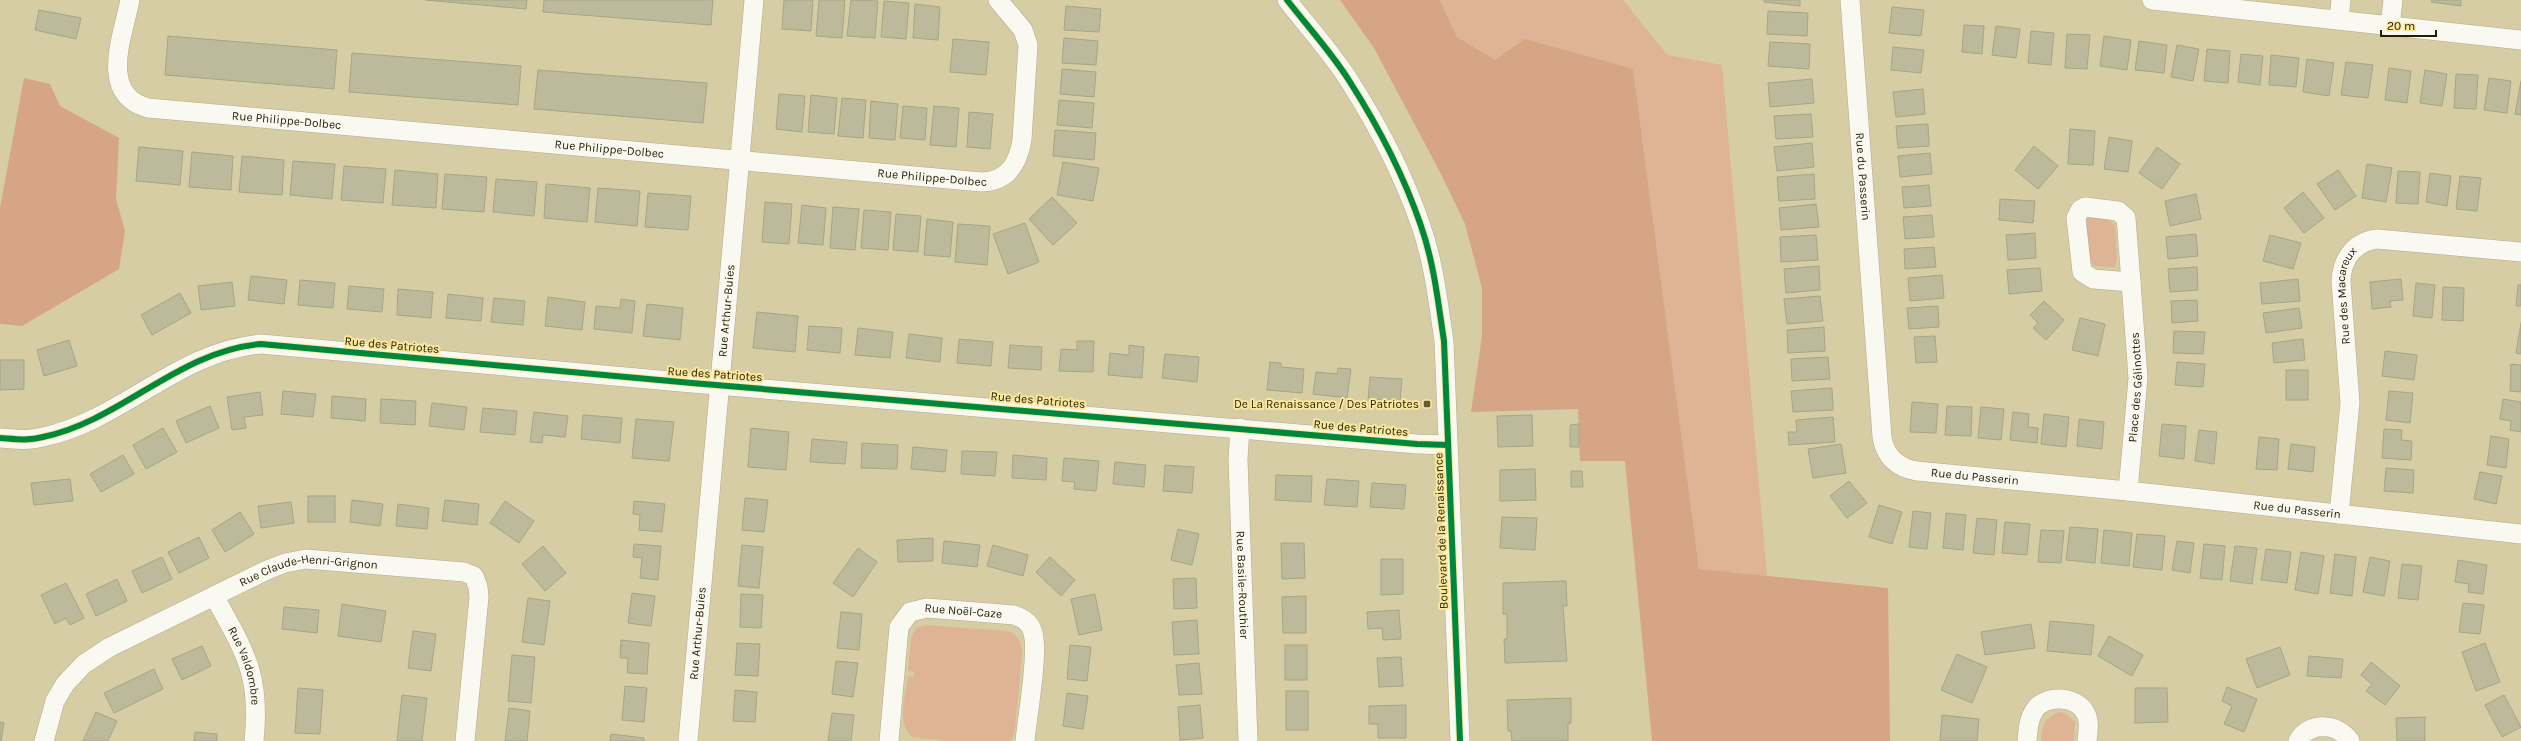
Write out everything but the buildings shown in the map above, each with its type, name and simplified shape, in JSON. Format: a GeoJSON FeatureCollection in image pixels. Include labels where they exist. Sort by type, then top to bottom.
{"type":"FeatureCollection","features":[{"type":"Feature","properties":{"kind":"street","name":"Rue Philippe-Dolbec"},"geometry":{"type":"LineString","coordinates":[[130,0],[119,52],[117,78],[121,89],[128,98],[148,108],[975,182],[990,182],[1002,177],[1012,168],[1020,147],[1028,52],[1023,30],[998,0]]}},
{"type":"Feature","properties":{"kind":"street","name":"Rue Arthur-Buies"},"geometry":{"type":"LineString","coordinates":[[688,741],[754,0]]}},
{"type":"Feature","properties":{"kind":"street","name":"Boulevard de la Renaissance"},"geometry":{"type":"LineString","coordinates":[[1287,0],[1350,81],[1396,167],[1421,225],[1436,281],[1444,341],[1460,741]]}},
{"type":"Feature","properties":{"kind":"street","name":"Rue du Passerin"},"geometry":{"type":"LineString","coordinates":[[1850,0],[1882,437],[1887,453],[1900,466],[1916,471],[2128,491],[2521,534]]}},
{"type":"Feature","properties":{"kind":"street"},"geometry":{"type":"LineString","coordinates":[[2152,0],[2521,40]]}},
{"type":"Feature","properties":{"kind":"street"},"geometry":{"type":"LineString","coordinates":[[2339,20],[2341,0]]}},
{"type":"Feature","properties":{"kind":"street"},"geometry":{"type":"LineString","coordinates":[[2390,26],[2393,0]]}},
{"type":"Feature","properties":{"kind":"street","name":"Rue des Macareux"},"geometry":{"type":"LineString","coordinates":[[2339,514],[2349,417],[2341,281],[2342,269],[2347,257],[2360,245],[2377,239],[2521,252]]}},
{"type":"Feature","properties":{"kind":"street","name":"Place des Gélinottes"},"geometry":{"type":"LineString","coordinates":[[2128,491],[2138,378],[2130,282]]}},
{"type":"Feature","properties":{"kind":"street","name":"Rue des Patriotes"},"geometry":{"type":"LineString","coordinates":[[0,438],[27,440],[55,434],[120,404],[206,356],[227,349],[255,345],[1417,444],[1448,445]]}},
{"type":"Feature","properties":{"kind":"street","name":"Rue Basile-Routhier"},"geometry":{"type":"LineString","coordinates":[[1240,428],[1238,459],[1248,741]]}},
{"type":"Feature","properties":{"kind":"street","name":"Rue Claude-Henri-Grignon"},"geometry":{"type":"LineString","coordinates":[[44,741],[55,701],[68,680],[84,664],[110,647],[267,570],[299,560],[459,571],[472,574],[477,582],[479,597],[465,741]]}},
{"type":"Feature","properties":{"kind":"street","name":"Rue Valdombre"},"geometry":{"type":"LineString","coordinates":[[214,596],[252,673],[257,706],[254,741]]}},
{"type":"Feature","properties":{"kind":"street","name":"Rue Noël-Caze"},"geometry":{"type":"LineString","coordinates":[[889,741],[899,627],[910,612],[927,608],[1014,615],[1026,621],[1030,626],[1033,632],[1034,649],[1025,741]]}},
{"type":"Feature","properties":{"kind":"street"},"geometry":{"type":"LineString","coordinates":[[2027,741],[2033,712],[2041,703],[2053,699],[2074,703],[2083,709],[2088,721],[2087,741]]}},
{"type":"Feature","properties":{"kind":"street"},"geometry":{"type":"LineString","coordinates":[[2298,741],[2311,728],[2323,727],[2341,732],[2350,741]]}},
{"type":"Feature","properties":{"kind":"shaded area"},"geometry":{"type":"Polygon","coordinates":[[[1340,0],[1440,0],[1457,37],[1495,60],[1525,39],[1633,69],[1699,569],[1888,588],[1890,741],[1652,741],[1625,461],[1580,461],[1578,409],[1471,412],[1482,336],[1482,288],[1465,224],[1441,174],[1374,48],[1340,0]]]}},
{"type":"Feature","properties":{"kind":"shaded area"},"geometry":{"type":"Polygon","coordinates":[[[1440,0],[1623,0],[1667,55],[1722,65],[1767,576],[1699,569],[1633,69],[1495,61],[1457,37],[1440,0]]]}},
{"type":"Feature","properties":{"kind":"shaded area"},"geometry":{"type":"Polygon","coordinates":[[[24,78],[50,84],[60,106],[119,138],[116,199],[125,231],[119,269],[22,326],[0,324],[0,208],[24,78]]]}},
{"type":"Feature","properties":{"kind":"shaded area"},"geometry":{"type":"Polygon","coordinates":[[[2093,217],[2109,220],[2115,226],[2117,260],[2115,267],[2094,266],[2089,261],[2086,224],[2087,219],[2093,217]]]}},
{"type":"Feature","properties":{"kind":"shaded area"},"geometry":{"type":"Polygon","coordinates":[[[926,625],[1007,631],[1017,636],[1022,654],[1015,730],[1011,741],[946,741],[912,737],[907,731],[904,725],[903,708],[908,676],[914,677],[914,672],[908,671],[911,639],[916,628],[926,625]]]}},
{"type":"Feature","properties":{"kind":"shaded area"},"geometry":{"type":"Polygon","coordinates":[[[2059,712],[2065,713],[2075,722],[2074,741],[2041,741],[2045,723],[2050,717],[2059,712]]]}},
{"type":"Feature","properties":{"kind":"cycle path"},"geometry":{"type":"LineString","coordinates":[[1287,0],[1336,61],[1371,116],[1407,189],[1421,226],[1429,254],[1444,341],[1460,741]]}},
{"type":"Feature","properties":{"kind":"cycle path"},"geometry":{"type":"LineString","coordinates":[[0,438],[32,439],[71,429],[98,417],[176,372],[203,359],[231,349],[261,344],[692,383],[1417,444],[1448,445]]}},
{"type":"Feature","properties":{"kind":"place","name":"De La Renaissance / Des Patriotes"},"geometry":{"type":"Point","coordinates":[1427,404]}}]}
